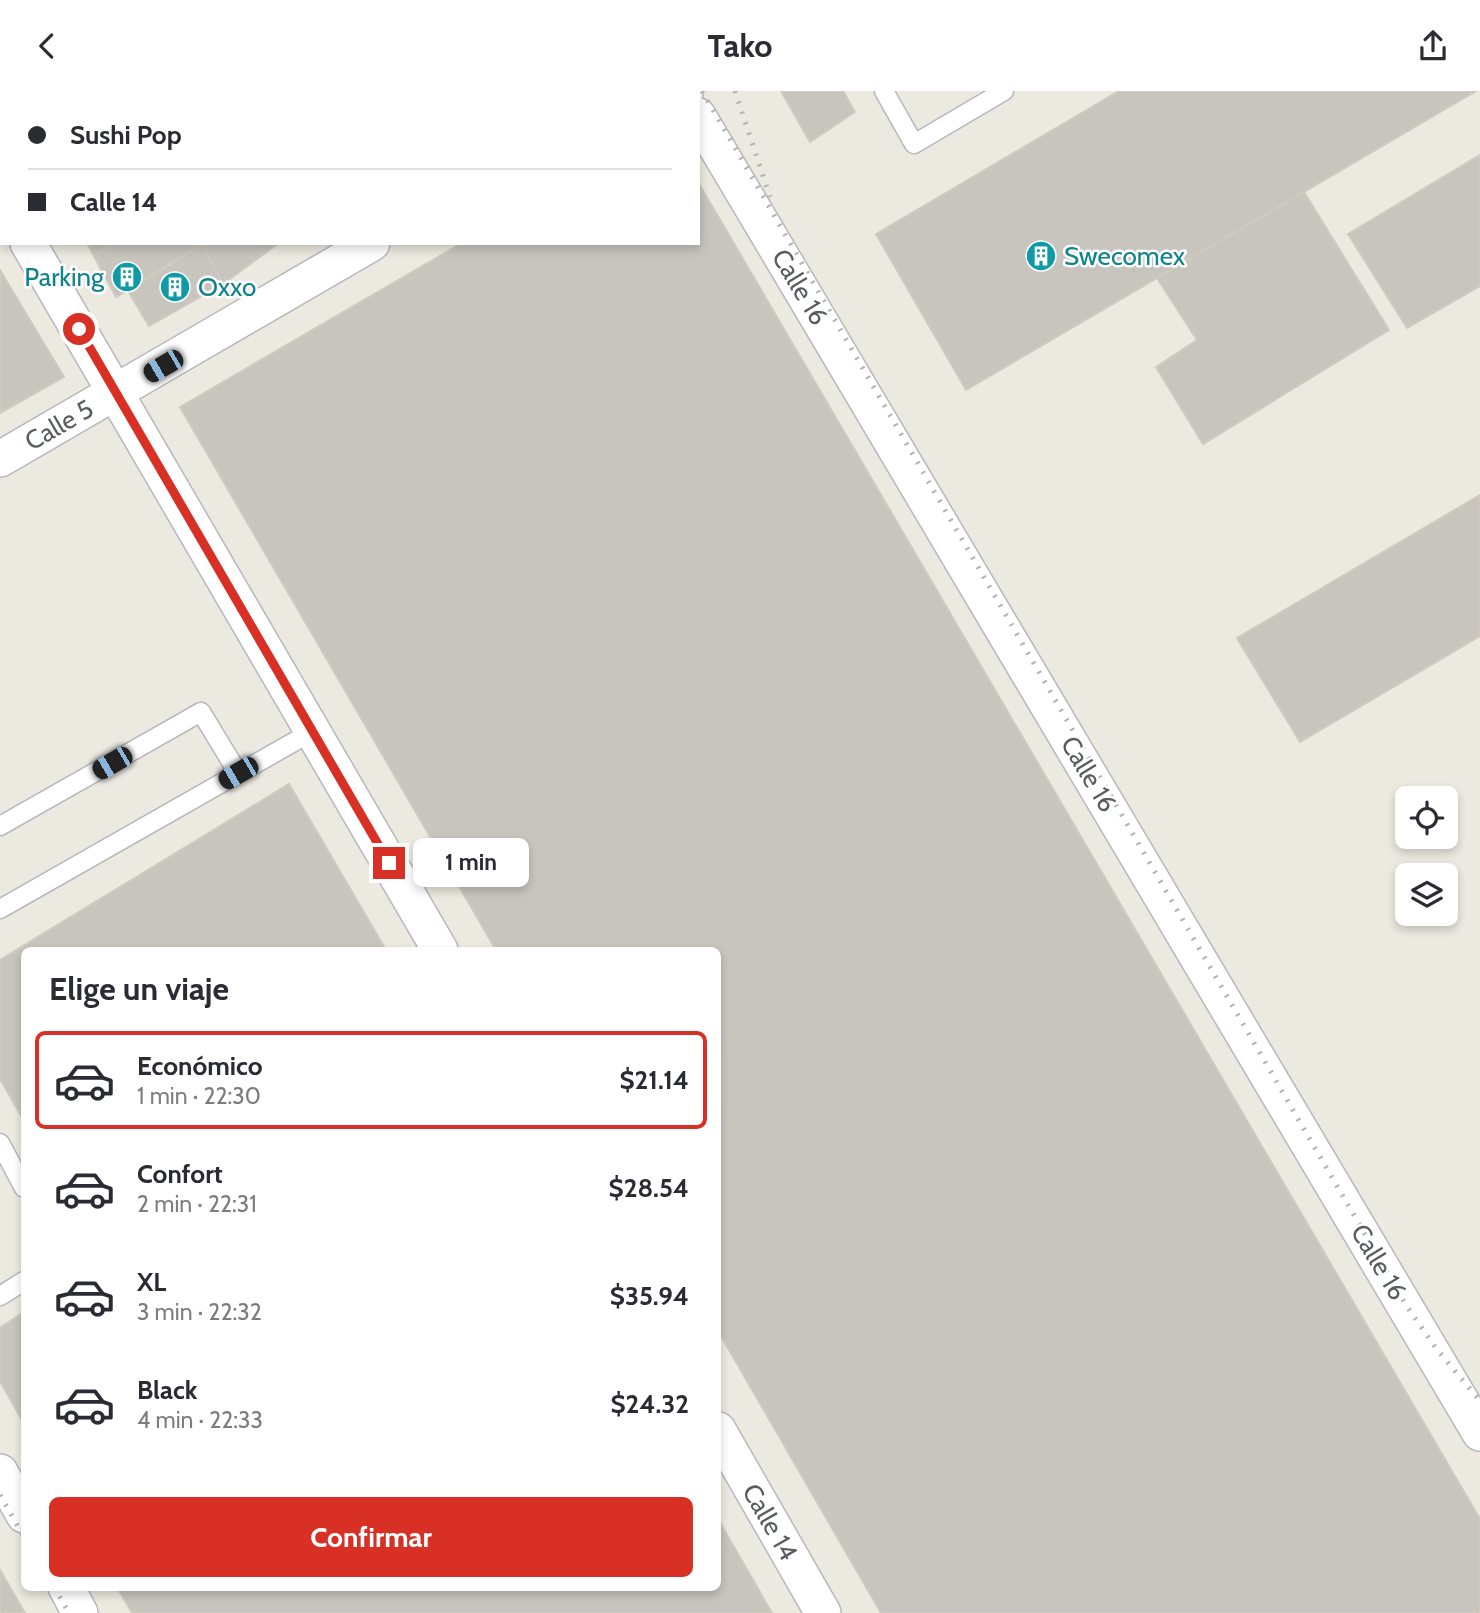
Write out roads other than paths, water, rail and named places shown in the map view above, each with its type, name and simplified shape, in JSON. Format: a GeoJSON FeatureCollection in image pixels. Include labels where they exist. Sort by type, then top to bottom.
{"type":"FeatureCollection","features":[{"type":"Feature","properties":{"kind":"street","name":"Calle 16"},"geometry":{"type":"LineString","coordinates":[[700,118],[1480,1433]]}},
{"type":"Feature","properties":{"kind":"street"},"geometry":{"type":"LineString","coordinates":[[30,245],[438,947]]}},
{"type":"Feature","properties":{"kind":"street","name":"Calle 5"},"geometry":{"type":"LineString","coordinates":[[0,459],[369,245]]}},
{"type":"Feature","properties":{"kind":"street","name":"Calle 14"},"geometry":{"type":"LineString","coordinates":[[721,1435],[823,1613]]}},
{"type":"Feature","properties":{"kind":"street"},"geometry":{"type":"LineString","coordinates":[[0,1472],[21,1510]]}},
{"type":"Feature","properties":{"kind":"street"},"geometry":{"type":"LineString","coordinates":[[68,1591],[80,1613]]}},
{"type":"Feature","properties":{"kind":"lane"},"geometry":{"type":"LineString","coordinates":[[884,91],[914,144],[1004,91]]}},
{"type":"Feature","properties":{"kind":"lane"},"geometry":{"type":"LineString","coordinates":[[0,826],[201,712],[238,773]]}},
{"type":"Feature","properties":{"kind":"lane"},"geometry":{"type":"LineString","coordinates":[[0,909],[313,731]]}},
{"type":"Feature","properties":{"kind":"lane"},"geometry":{"type":"LineString","coordinates":[[0,1143],[21,1182]]}},
{"type":"Feature","properties":{"kind":"lane"},"geometry":{"type":"LineString","coordinates":[[0,1296],[21,1283]]}},
{"type":"Feature","properties":{"kind":"railway"},"geometry":{"type":"LineString","coordinates":[[702,91],[1406,1305],[1435,1347],[1480,1401]]}},
{"type":"Feature","properties":{"kind":"railway"},"geometry":{"type":"LineString","coordinates":[[735,91],[770,197]]}},
{"type":"Feature","properties":{"kind":"railway"},"geometry":{"type":"LineString","coordinates":[[0,1495],[21,1532]]}},
{"type":"Feature","properties":{"kind":"railway"},"geometry":{"type":"LineString","coordinates":[[56,1591],[69,1613]]}},
{"type":"Feature","properties":{"kind":"place","name":"Swecomex"},"geometry":{"type":"Point","coordinates":[1041,256]}},
{"type":"Feature","properties":{"kind":"place","name":"Parking"},"geometry":{"type":"Point","coordinates":[127,277]}},
{"type":"Feature","properties":{"kind":"place","name":"Oxxo"},"geometry":{"type":"Point","coordinates":[175,287]}}]}
